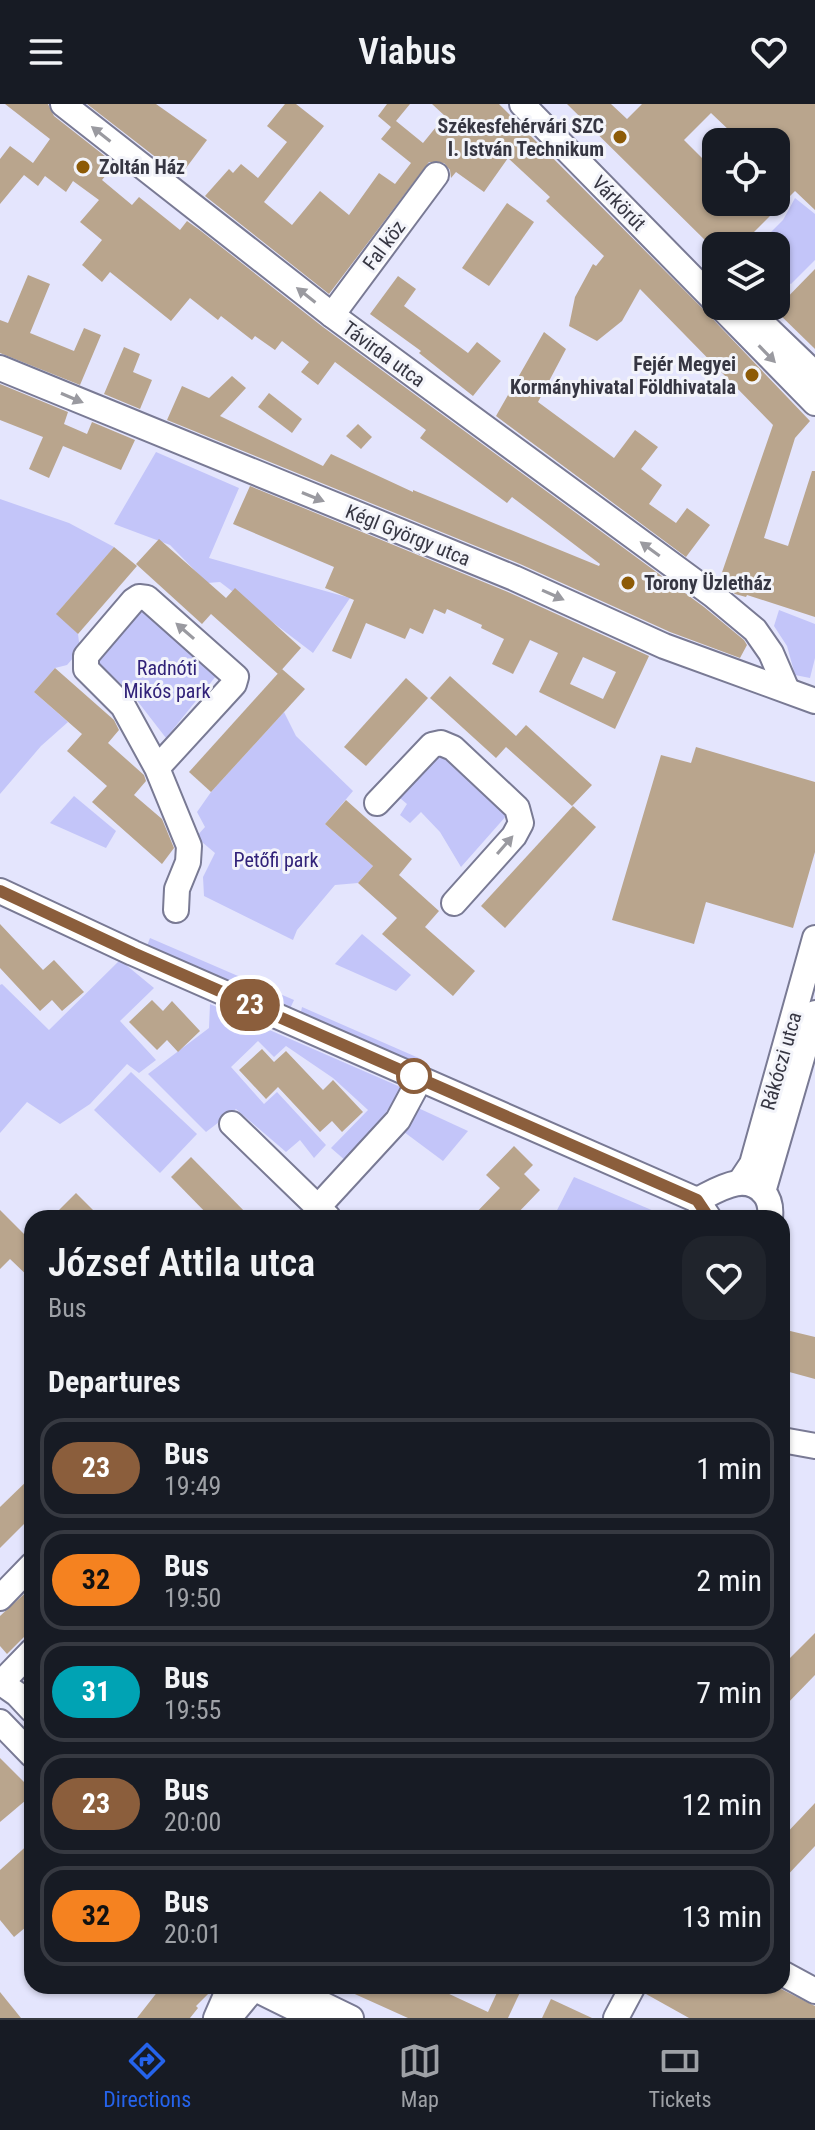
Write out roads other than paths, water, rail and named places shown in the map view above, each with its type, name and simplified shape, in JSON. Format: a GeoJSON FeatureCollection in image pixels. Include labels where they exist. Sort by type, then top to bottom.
{"type":"FeatureCollection","features":[{"type":"Feature","properties":{"kind":"street","name":"Távirda utca"},"geometry":{"type":"LineString","coordinates":[[63,104],[332,315],[713,595],[755,630],[771,653],[787,690]]}},
{"type":"Feature","properties":{"kind":"street","name":"Várkörút"},"geometry":{"type":"LineString","coordinates":[[522,104],[702,288]]}},
{"type":"Feature","properties":{"kind":"street","name":"Várkörút"},"geometry":{"type":"LineString","coordinates":[[542,104],[702,265]]}},
{"type":"Feature","properties":{"kind":"street","name":"Fal köz"},"geometry":{"type":"LineString","coordinates":[[332,315],[436,175]]}},
{"type":"Feature","properties":{"kind":"street","name":"Várkörút"},"geometry":{"type":"LineString","coordinates":[[734,320],[815,403]]}},
{"type":"Feature","properties":{"kind":"street"},"geometry":{"type":"LineString","coordinates":[[759,320],[815,374]]}},
{"type":"Feature","properties":{"kind":"street","name":"Kégl György utca"},"geometry":{"type":"LineString","coordinates":[[0,368],[514,578],[664,646],[815,701]]}},
{"type":"Feature","properties":{"kind":"street"},"geometry":{"type":"LineString","coordinates":[[157,768],[234,684],[236,677],[147,598],[139,597],[86,656],[86,669],[123,706],[157,768],[189,846],[188,862],[177,889],[176,910]]}},
{"type":"Feature","properties":{"kind":"street"},"geometry":{"type":"LineString","coordinates":[[377,803],[432,745],[441,743],[453,748],[517,808],[521,823],[514,836],[454,903]]}},
{"type":"Feature","properties":{"kind":"street"},"geometry":{"type":"LineString","coordinates":[[0,891],[420,1079],[702,1210]]}},
{"type":"Feature","properties":{"kind":"street","name":"Rákóczi utca"},"geometry":{"type":"LineString","coordinates":[[732,1185],[752,1164],[815,938]]}},
{"type":"Feature","properties":{"kind":"street","name":"Rákóczi utca"},"geometry":{"type":"LineString","coordinates":[[763,1192],[815,1013]]}},
{"type":"Feature","properties":{"kind":"street"},"geometry":{"type":"LineString","coordinates":[[326,1210],[398,1120],[420,1079]]}},
{"type":"Feature","properties":{"kind":"street"},"geometry":{"type":"LineString","coordinates":[[232,1124],[322,1210]]}},
{"type":"Feature","properties":{"kind":"street"},"geometry":{"type":"LineString","coordinates":[[708,1210],[732,1185],[756,1186],[769,1200],[770,1210]]}},
{"type":"Feature","properties":{"kind":"street"},"geometry":{"type":"LineString","coordinates":[[790,1441],[815,1446]]}},
{"type":"Feature","properties":{"kind":"street"},"geometry":{"type":"LineString","coordinates":[[0,1598],[24,1573]]}},
{"type":"Feature","properties":{"kind":"street"},"geometry":{"type":"LineString","coordinates":[[24,1659],[0,1683],[24,1701]]}},
{"type":"Feature","properties":{"kind":"street"},"geometry":{"type":"LineString","coordinates":[[0,1722],[24,1747]]}},
{"type":"Feature","properties":{"kind":"street"},"geometry":{"type":"LineString","coordinates":[[790,1977],[815,1991]]}},
{"type":"Feature","properties":{"kind":"street"},"geometry":{"type":"LineString","coordinates":[[216,2018],[242,1994]]}},
{"type":"Feature","properties":{"kind":"street"},"geometry":{"type":"LineString","coordinates":[[229,2018],[245,1994]]}},
{"type":"Feature","properties":{"kind":"street"},"geometry":{"type":"LineString","coordinates":[[266,1994],[311,2017]]}},
{"type":"Feature","properties":{"kind":"street"},"geometry":{"type":"LineString","coordinates":[[306,1994],[351,2018]]}},
{"type":"Feature","properties":{"kind":"street"},"geometry":{"type":"LineString","coordinates":[[616,2018],[629,1994]]}},
{"type":"Feature","properties":{"kind":"place","name":"Székesfehérvári SZC I. István Technikum"},"geometry":{"type":"Point","coordinates":[620,137]}},
{"type":"Feature","properties":{"kind":"place","name":"Zoltán Ház"},"geometry":{"type":"Point","coordinates":[83,167]}},
{"type":"Feature","properties":{"kind":"place","name":"Fejér Megyei Kormányhivatal Földhivatala"},"geometry":{"type":"Point","coordinates":[752,375]}},
{"type":"Feature","properties":{"kind":"place","name":"Torony Üzletház"},"geometry":{"type":"Point","coordinates":[628,583]}},
{"type":"Feature","properties":{"kind":"park label","name":"Radnóti Mikós park"},"geometry":{"type":"Point","coordinates":[167,680]}},
{"type":"Feature","properties":{"kind":"park label","name":"Petőfi park"},"geometry":{"type":"Point","coordinates":[276,860]}}]}
